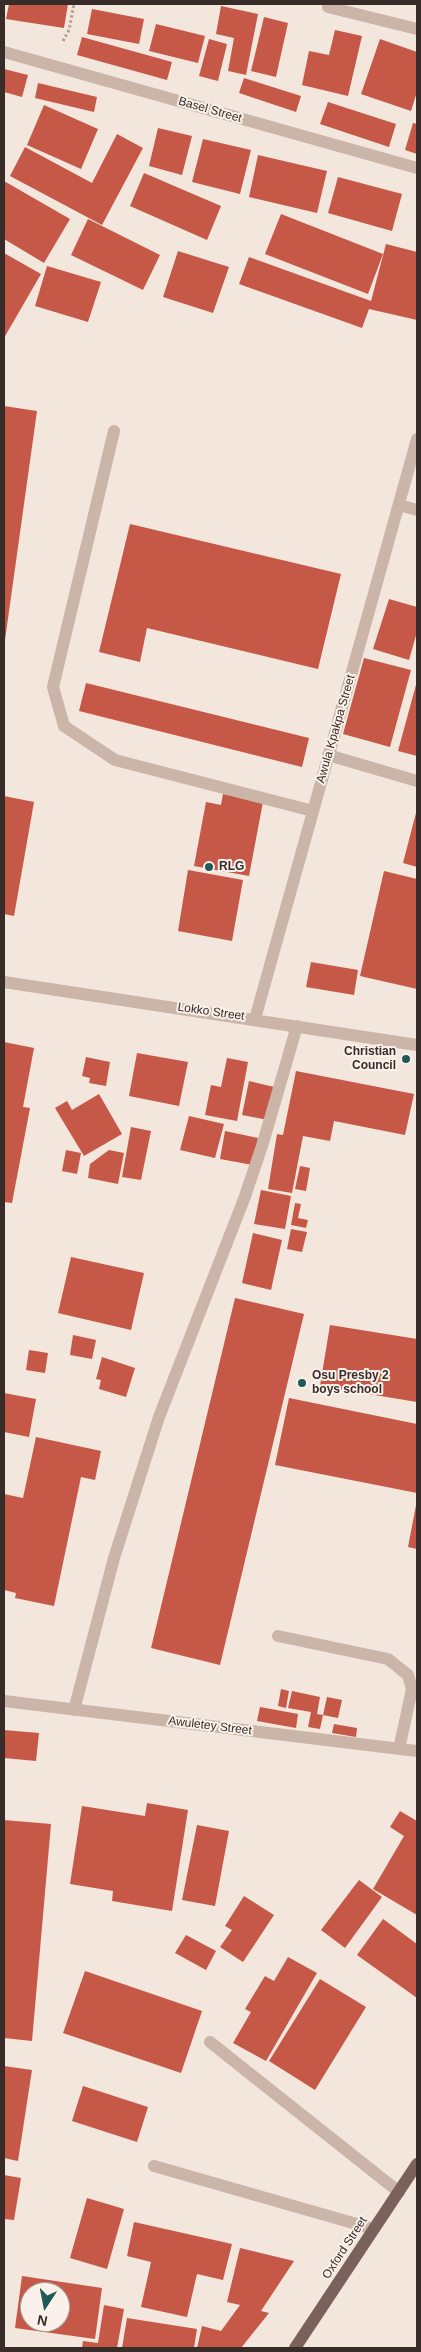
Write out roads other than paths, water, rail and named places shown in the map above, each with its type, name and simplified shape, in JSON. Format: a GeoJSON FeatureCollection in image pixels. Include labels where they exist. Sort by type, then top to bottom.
{"type":"FeatureCollection","features":[{"type":"Feature","properties":{"kind":"main road","name":"Oxford Street"},"geometry":{"type":"LineString","coordinates":[[296,2348],[417,2164]]}},
{"type":"Feature","properties":{"kind":"street"},"geometry":{"type":"LineString","coordinates":[[328,7],[417,29]]}},
{"type":"Feature","properties":{"kind":"street","name":"Basel Street"},"geometry":{"type":"LineString","coordinates":[[4,52],[417,168]]}},
{"type":"Feature","properties":{"kind":"street"},"geometry":{"type":"LineString","coordinates":[[114,431],[53,687],[64,726],[115,760],[313,810]]}},
{"type":"Feature","properties":{"kind":"street","name":"Awula Kpakpa Street"},"geometry":{"type":"LineString","coordinates":[[255,1019],[417,439]]}},
{"type":"Feature","properties":{"kind":"street"},"geometry":{"type":"LineString","coordinates":[[399,505],[417,510]]}},
{"type":"Feature","properties":{"kind":"street"},"geometry":{"type":"LineString","coordinates":[[328,755],[417,782]]}},
{"type":"Feature","properties":{"kind":"street","name":"Lokko Street"},"geometry":{"type":"LineString","coordinates":[[4,982],[417,1045]]}},
{"type":"Feature","properties":{"kind":"street"},"geometry":{"type":"LineString","coordinates":[[74,1710],[114,1558],[158,1417],[244,1199],[264,1143],[297,1026]]}},
{"type":"Feature","properties":{"kind":"street"},"geometry":{"type":"LineString","coordinates":[[278,1636],[388,1659],[408,1675],[412,1689],[400,1749]]}},
{"type":"Feature","properties":{"kind":"street","name":"Awuletey Street"},"geometry":{"type":"LineString","coordinates":[[4,1701],[417,1751]]}},
{"type":"Feature","properties":{"kind":"street"},"geometry":{"type":"LineString","coordinates":[[210,2042],[399,2192]]}},
{"type":"Feature","properties":{"kind":"street"},"geometry":{"type":"LineString","coordinates":[[154,2166],[374,2229]]}},
{"type":"Feature","properties":{"kind":"place","name":"RLG"},"geometry":{"type":"Point","coordinates":[209,867]}},
{"type":"Feature","properties":{"kind":"place","name":"Christian Council"},"geometry":{"type":"Point","coordinates":[406,1059]}},
{"type":"Feature","properties":{"kind":"place","name":"Osu Presby 2 boys school"},"geometry":{"type":"Point","coordinates":[302,1383]}}]}
